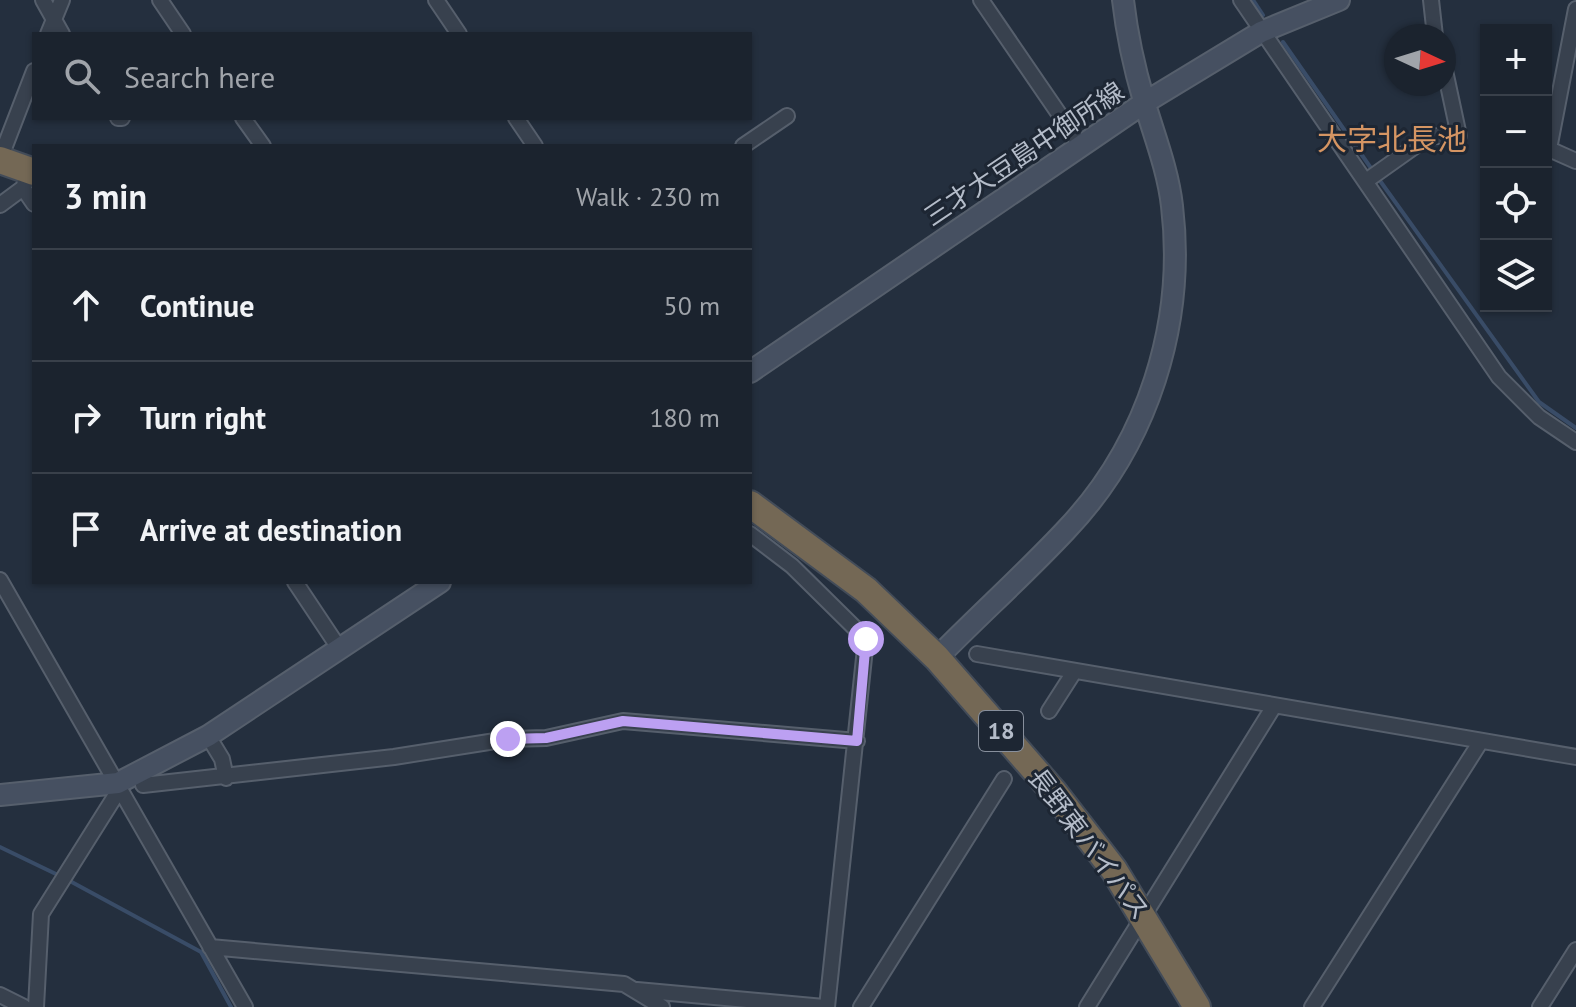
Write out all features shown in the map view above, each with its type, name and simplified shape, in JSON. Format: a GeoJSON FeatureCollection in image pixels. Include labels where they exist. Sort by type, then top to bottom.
{"type":"FeatureCollection","features":[{"type":"Feature","properties":{"kind":"highway"},"geometry":{"type":"LineString","coordinates":[[0,160],[29,176]]}},
{"type":"Feature","properties":{"kind":"highway","name":"長野東バイパス"},"geometry":{"type":"LineString","coordinates":[[752,505],[866,590],[937,658],[1053,791],[1144,915],[1197,1007]]}},
{"type":"Feature","properties":{"kind":"street"},"geometry":{"type":"LineString","coordinates":[[43,0],[61,32]]}},
{"type":"Feature","properties":{"kind":"street"},"geometry":{"type":"LineString","coordinates":[[49,32],[62,0]]}},
{"type":"Feature","properties":{"kind":"street"},"geometry":{"type":"LineString","coordinates":[[160,0],[182,32]]}},
{"type":"Feature","properties":{"kind":"street"},"geometry":{"type":"LineString","coordinates":[[436,0],[458,32]]}},
{"type":"Feature","properties":{"kind":"street"},"geometry":{"type":"LineString","coordinates":[[981,0],[1081,146]]}},
{"type":"Feature","properties":{"kind":"street"},"geometry":{"type":"LineString","coordinates":[[937,658],[1067,529],[1102,486],[1132,438],[1155,382],[1170,323],[1176,259],[1172,203],[1129,47],[1123,0]]}},
{"type":"Feature","properties":{"kind":"street"},"geometry":{"type":"LineString","coordinates":[[1241,0],[1270,27],[1366,181],[1499,377],[1539,417],[1576,442]]}},
{"type":"Feature","properties":{"kind":"street","name":"三才大豆島中御所線"},"geometry":{"type":"LineString","coordinates":[[752,371],[1144,103],[1270,27],[1339,0]]}},
{"type":"Feature","properties":{"kind":"street"},"geometry":{"type":"LineString","coordinates":[[1431,0],[1434,24]]}},
{"type":"Feature","properties":{"kind":"street"},"geometry":{"type":"LineString","coordinates":[[1576,9],[1549,149],[1576,161]]}},
{"type":"Feature","properties":{"kind":"street"},"geometry":{"type":"LineString","coordinates":[[0,160],[32,76]]}},
{"type":"Feature","properties":{"kind":"street"},"geometry":{"type":"LineString","coordinates":[[1366,181],[1414,147],[1421,137],[1453,135],[1448,96]]}},
{"type":"Feature","properties":{"kind":"street"},"geometry":{"type":"LineString","coordinates":[[746,144],[787,116]]}},
{"type":"Feature","properties":{"kind":"street"},"geometry":{"type":"LineString","coordinates":[[244,120],[262,144]]}},
{"type":"Feature","properties":{"kind":"street"},"geometry":{"type":"LineString","coordinates":[[517,120],[534,144]]}},
{"type":"Feature","properties":{"kind":"street"},"geometry":{"type":"LineString","coordinates":[[0,205],[29,176]]}},
{"type":"Feature","properties":{"kind":"street"},"geometry":{"type":"LineString","coordinates":[[634,990],[825,1007],[866,639],[802,575],[752,536]]}},
{"type":"Feature","properties":{"kind":"street"},"geometry":{"type":"LineString","coordinates":[[0,580],[116,791],[245,1007]]}},
{"type":"Feature","properties":{"kind":"street"},"geometry":{"type":"LineString","coordinates":[[296,584],[339,648]]}},
{"type":"Feature","properties":{"kind":"street"},"geometry":{"type":"LineString","coordinates":[[36,1007],[41,914],[116,791],[208,736],[437,584]]}},
{"type":"Feature","properties":{"kind":"street"},"geometry":{"type":"LineString","coordinates":[[977,654],[1576,757]]}},
{"type":"Feature","properties":{"kind":"street"},"geometry":{"type":"LineString","coordinates":[[1049,711],[1074,672]]}},
{"type":"Feature","properties":{"kind":"street"},"geometry":{"type":"LineString","coordinates":[[1087,1007],[1274,706]]}},
{"type":"Feature","properties":{"kind":"street"},"geometry":{"type":"LineString","coordinates":[[143,785],[226,778],[508,739],[546,738],[623,721],[857,741]]}},
{"type":"Feature","properties":{"kind":"street"},"geometry":{"type":"LineString","coordinates":[[208,736],[222,759],[226,778]]}},
{"type":"Feature","properties":{"kind":"street"},"geometry":{"type":"LineString","coordinates":[[1312,1007],[1481,741]]}},
{"type":"Feature","properties":{"kind":"street"},"geometry":{"type":"LineString","coordinates":[[861,1007],[1004,779]]}},
{"type":"Feature","properties":{"kind":"street"},"geometry":{"type":"LineString","coordinates":[[0,795],[116,791]]}},
{"type":"Feature","properties":{"kind":"street"},"geometry":{"type":"LineString","coordinates":[[210,947],[624,984],[662,1007]]}},
{"type":"Feature","properties":{"kind":"street"},"geometry":{"type":"LineString","coordinates":[[1540,1007],[1576,950]]}},
{"type":"Feature","properties":{"kind":"street"},"geometry":{"type":"LineString","coordinates":[[0,995],[24,1007]]}},
{"type":"Feature","properties":{"kind":"waterway"},"geometry":{"type":"LineString","coordinates":[[1253,0],[1263,15]]}},
{"type":"Feature","properties":{"kind":"waterway"},"geometry":{"type":"LineString","coordinates":[[1283,42],[1373,171]]}},
{"type":"Feature","properties":{"kind":"waterway"},"geometry":{"type":"LineString","coordinates":[[1378,178],[1539,402],[1576,428]]}},
{"type":"Feature","properties":{"kind":"waterway"},"geometry":{"type":"LineString","coordinates":[[0,847],[58,875]]}},
{"type":"Feature","properties":{"kind":"waterway"},"geometry":{"type":"LineString","coordinates":[[68,880],[201,952],[231,1007]]}},
{"type":"Feature","properties":{"kind":"district","name":"大字北長池"},"geometry":{"type":"Point","coordinates":[1392,140]}},
{"type":"Feature","properties":{"kind":"route"},"geometry":{"type":"LineString","coordinates":[[508,739],[588,732],[623,721],[857,741],[866,639]]}}]}
